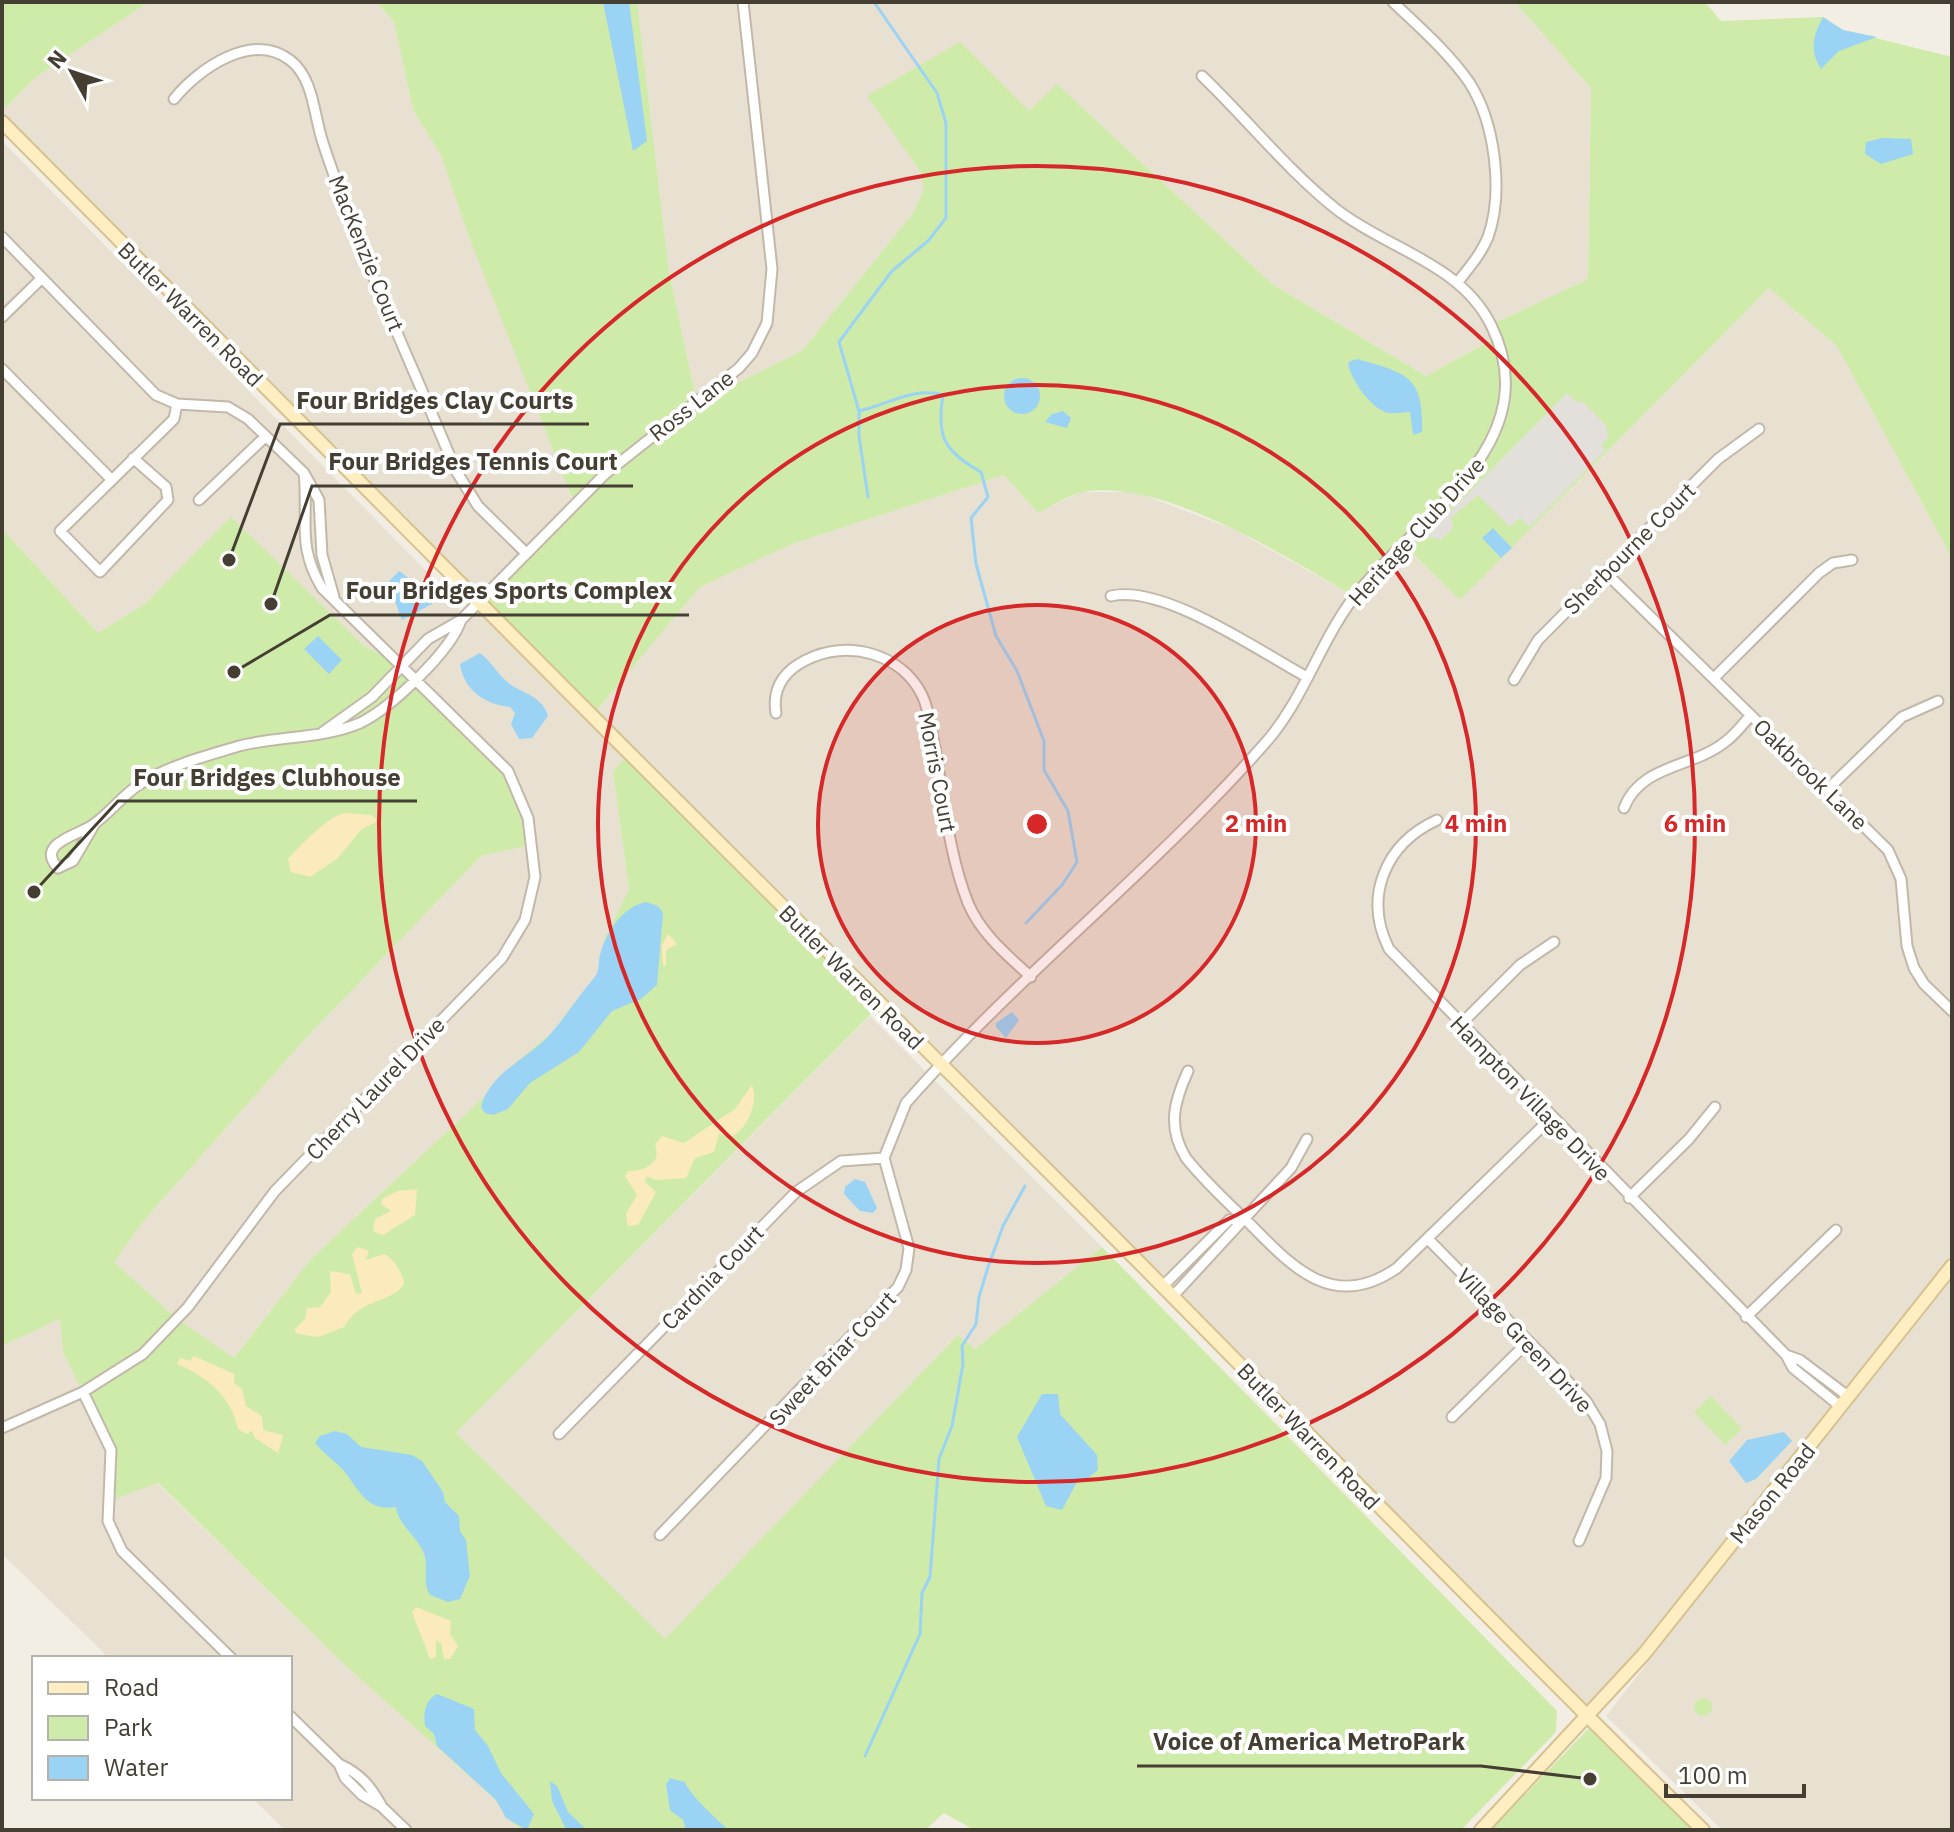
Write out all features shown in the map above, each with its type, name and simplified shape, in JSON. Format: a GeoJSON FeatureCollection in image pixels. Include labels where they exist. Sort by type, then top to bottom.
{"type":"FeatureCollection","features":[{"type":"Feature","properties":{"kind":"main road","name":"Butler Warren Road"},"geometry":{"type":"LineString","coordinates":[[2,122],[477,603],[1173,1296],[1416,1547],[1703,1830]]}},
{"type":"Feature","properties":{"kind":"main road","name":"Mason Road"},"geometry":{"type":"LineString","coordinates":[[1481,1830],[1588,1718],[1644,1654],[1952,1266]]}},
{"type":"Feature","properties":{"kind":"street","name":"Ross Lane"},"geometry":{"type":"LineString","coordinates":[[461,620],[604,475],[724,382],[752,353],[764,329],[771,303],[772,269],[743,2]]}},
{"type":"Feature","properties":{"kind":"street"},"geometry":{"type":"LineString","coordinates":[[1393,2],[1470,83],[1489,135],[1495,183],[1491,225],[1481,250],[1457,283]]}},
{"type":"Feature","properties":{"kind":"street","name":"MacKenzie Court"},"geometry":{"type":"LineString","coordinates":[[174,99],[203,72],[247,51],[281,54],[302,72],[333,172],[456,471],[478,506],[526,553]]}},
{"type":"Feature","properties":{"kind":"street","name":"Heritage Club Drive"},"geometry":{"type":"LineString","coordinates":[[942,1066],[1251,758],[1282,721],[1354,596],[1473,472],[1494,437],[1504,391],[1501,357],[1481,307],[1457,283],[1335,207],[1202,76]]}},
{"type":"Feature","properties":{"kind":"street"},"geometry":{"type":"LineString","coordinates":[[2,237],[156,395],[177,404],[228,407],[266,436],[304,473],[319,500],[322,555],[334,597]]}},
{"type":"Feature","properties":{"kind":"street"},"geometry":{"type":"LineString","coordinates":[[2,317],[42,278]]}},
{"type":"Feature","properties":{"kind":"street"},"geometry":{"type":"LineString","coordinates":[[2,369],[111,479]]}},
{"type":"Feature","properties":{"kind":"street"},"geometry":{"type":"LineString","coordinates":[[133,458],[166,487],[168,500],[100,572],[60,531],[111,479],[133,458],[174,419],[177,404]]}},
{"type":"Feature","properties":{"kind":"street","name":"Sherbourne Court"},"geometry":{"type":"LineString","coordinates":[[1514,680],[1538,640],[1718,459],[1759,429]]}},
{"type":"Feature","properties":{"kind":"street"},"geometry":{"type":"LineString","coordinates":[[199,500],[266,436]]}},
{"type":"Feature","properties":{"kind":"street","name":"Cherry Laurel Drive"},"geometry":{"type":"LineString","coordinates":[[2,1428],[83,1392],[143,1354],[188,1307],[275,1191],[502,958],[525,920],[535,877],[524,805],[508,771],[322,588],[313,573],[303,538],[307,506],[304,473]]}},
{"type":"Feature","properties":{"kind":"street"},"geometry":{"type":"LineString","coordinates":[[1714,678],[1819,573],[1833,563],[1852,560]]}},
{"type":"Feature","properties":{"kind":"street","name":"Oakbrook Lane"},"geometry":{"type":"LineString","coordinates":[[1605,572],[1829,788],[1888,850],[1901,879],[1907,946],[1914,968],[1924,984],[1952,1011]]}},
{"type":"Feature","properties":{"kind":"street"},"geometry":{"type":"LineString","coordinates":[[1111,596],[1136,594],[1176,608],[1307,677]]}},
{"type":"Feature","properties":{"kind":"street"},"geometry":{"type":"LineString","coordinates":[[323,732],[372,697],[428,639],[461,620]]}},
{"type":"Feature","properties":{"kind":"street"},"geometry":{"type":"LineString","coordinates":[[94,825],[73,861],[58,868],[51,860],[51,852],[58,842],[94,825],[139,784],[181,765],[242,745],[358,724],[382,709],[445,648],[461,620]]}},
{"type":"Feature","properties":{"kind":"street","name":"Morris Court"},"geometry":{"type":"LineString","coordinates":[[776,713],[773,698],[782,680],[802,662],[821,653],[863,651],[889,661],[906,673],[927,709],[956,860],[969,906],[992,940],[1031,977]]}},
{"type":"Feature","properties":{"kind":"street"},"geometry":{"type":"LineString","coordinates":[[1829,788],[1902,717],[1938,701]]}},
{"type":"Feature","properties":{"kind":"street"},"geometry":{"type":"LineString","coordinates":[[1624,808],[1636,787],[1680,761],[1726,742],[1751,715]]}},
{"type":"Feature","properties":{"kind":"street","name":"Hampton Village Drive"},"geometry":{"type":"LineString","coordinates":[[1437,820],[1408,839],[1386,866],[1378,886],[1377,908],[1389,949],[1746,1317],[1786,1355],[1800,1360],[1845,1402]]}},
{"type":"Feature","properties":{"kind":"street"},"geometry":{"type":"LineString","coordinates":[[1460,1025],[1520,965],[1554,942]]}},
{"type":"Feature","properties":{"kind":"street"},"geometry":{"type":"LineString","coordinates":[[884,1158],[906,1103],[942,1066]]}},
{"type":"Feature","properties":{"kind":"street"},"geometry":{"type":"LineString","coordinates":[[1188,1071],[1174,1111],[1177,1139],[1195,1169],[1298,1271],[1330,1285],[1351,1286],[1379,1279],[1397,1268],[1551,1118]]}},
{"type":"Feature","properties":{"kind":"street"},"geometry":{"type":"LineString","coordinates":[[1629,1198],[1689,1139],[1715,1107]]}},
{"type":"Feature","properties":{"kind":"street"},"geometry":{"type":"LineString","coordinates":[[1173,1296],[1291,1168],[1307,1139]]}},
{"type":"Feature","properties":{"kind":"street","name":"Cardnia Court"},"geometry":{"type":"LineString","coordinates":[[559,1434],[796,1192],[841,1161],[884,1158]]}},
{"type":"Feature","properties":{"kind":"street","name":"Sweet Briar Court"},"geometry":{"type":"LineString","coordinates":[[660,1535],[898,1287],[906,1270],[909,1248],[884,1158]]}},
{"type":"Feature","properties":{"kind":"street"},"geometry":{"type":"LineString","coordinates":[[1163,1286],[1229,1220],[1243,1218]]}},
{"type":"Feature","properties":{"kind":"street"},"geometry":{"type":"LineString","coordinates":[[1746,1317],[1836,1230]]}},
{"type":"Feature","properties":{"kind":"street","name":"Village Green Drive"},"geometry":{"type":"LineString","coordinates":[[1428,1239],[1586,1401],[1604,1437],[1606,1478],[1579,1541]]}},
{"type":"Feature","properties":{"kind":"street"},"geometry":{"type":"LineString","coordinates":[[1452,1417],[1529,1341]]}},
{"type":"Feature","properties":{"kind":"street"},"geometry":{"type":"LineString","coordinates":[[83,1392],[111,1450],[108,1521],[122,1551],[229,1656]]}},
{"type":"Feature","properties":{"kind":"street"},"geometry":{"type":"LineString","coordinates":[[292,1718],[339,1764],[354,1771],[371,1787],[381,1806],[406,1830]]}},
{"type":"Feature","properties":{"kind":"shaded area"},"geometry":{"type":"Polygon","coordinates":[[[149,2],[377,2],[394,22],[413,110],[441,155],[574,504],[591,717],[700,587],[792,544],[1004,475],[1038,513],[1081,492],[1136,492],[1233,529],[1354,596],[1402,544],[1460,600],[1769,288],[1837,346],[1952,558],[1952,1266],[1588,1718],[942,1066],[613,771],[629,889],[605,938],[598,974],[552,1032],[507,1070],[485,1096],[310,1260],[233,1359],[177,1319],[113,1262],[145,1219],[305,1039],[481,856],[531,845],[404,667],[363,645],[231,518],[146,603],[98,633],[2,529],[2,141],[458,603],[461,619],[477,604],[2,122],[2,111],[35,78],[149,2]]]}},
{"type":"Feature","properties":{"kind":"shaded area"},"geometry":{"type":"Polygon","coordinates":[[[637,2],[1515,2],[1591,88],[1588,279],[1491,325],[1496,337],[1426,376],[1272,284],[1058,85],[1029,111],[868,96],[920,171],[924,189],[913,213],[802,351],[697,403],[669,272],[637,2]]]}},
{"type":"Feature","properties":{"kind":"shaded area"},"geometry":{"type":"Polygon","coordinates":[[[1567,393],[1575,401],[1583,402],[1606,425],[1608,438],[1601,445],[1606,450],[1529,527],[1520,518],[1510,527],[1478,495],[1451,518],[1453,528],[1441,540],[1426,536],[1567,393]]]}},
{"type":"Feature","properties":{"kind":"shaded area"},"geometry":{"type":"Polygon","coordinates":[[[870,1016],[1102,1247],[975,1349],[958,1335],[665,1640],[456,1433],[870,1016]]]}},
{"type":"Feature","properties":{"kind":"shaded area"},"geometry":{"type":"Polygon","coordinates":[[[1952,1273],[1952,1830],[1722,1830],[1606,1716],[1952,1273]]]}},
{"type":"Feature","properties":{"kind":"shaded area"},"geometry":{"type":"Polygon","coordinates":[[[60,1319],[63,1352],[83,1392],[157,1483],[346,1666],[496,1800],[506,1818],[522,1830],[285,1830],[254,1800],[292,1800],[292,1656],[107,1656],[2,1554],[2,1346],[60,1319]]]}},
{"type":"Feature","properties":{"kind":"green space"},"geometry":{"type":"Polygon","coordinates":[[[2,2],[149,2],[35,78],[2,111],[2,2]]]}},
{"type":"Feature","properties":{"kind":"green space"},"geometry":{"type":"Polygon","coordinates":[[[377,2],[637,2],[669,272],[697,403],[802,351],[913,213],[924,189],[920,171],[867,96],[960,42],[1029,111],[1057,84],[1272,284],[1426,376],[1495,338],[1491,325],[1588,279],[1591,88],[1515,2],[1705,2],[1721,21],[1823,17],[1843,30],[1952,57],[1952,558],[1837,346],[1769,288],[1460,600],[1403,544],[1354,596],[1259,542],[1186,508],[1115,491],[1083,492],[1038,513],[1004,475],[792,544],[700,587],[591,717],[477,603],[574,503],[471,242],[441,155],[413,110],[394,22],[377,2]]]}},
{"type":"Feature","properties":{"kind":"green space"},"geometry":{"type":"Polygon","coordinates":[[[231,517],[363,645],[404,667],[508,771],[524,805],[531,845],[481,856],[305,1039],[145,1219],[114,1262],[177,1319],[234,1358],[310,1260],[485,1096],[507,1070],[552,1032],[598,974],[605,938],[629,889],[613,771],[629,754],[880,1005],[456,1433],[665,1639],[958,1335],[975,1349],[1102,1247],[1557,1711],[1556,1732],[1461,1830],[974,1830],[944,1813],[925,1830],[522,1830],[506,1818],[496,1800],[346,1666],[158,1483],[106,1502],[111,1450],[63,1352],[60,1319],[2,1346],[2,529],[98,633],[146,603],[231,517]]]}},
{"type":"Feature","properties":{"kind":"green space"},"geometry":{"type":"Polygon","coordinates":[[[1711,1396],[1742,1429],[1725,1445],[1694,1412],[1711,1396]]]}},
{"type":"Feature","properties":{"kind":"green space"},"geometry":{"type":"Polygon","coordinates":[[[1703,1698],[1712,1707],[1703,1716],[1694,1707],[1703,1698]]]}},
{"type":"Feature","properties":{"kind":"green space"},"geometry":{"type":"Polygon","coordinates":[[[1589,1728],[1692,1830],[1491,1830],[1589,1728]]]}},
{"type":"Feature","properties":{"kind":"sand"},"geometry":{"type":"Polygon","coordinates":[[[344,813],[372,815],[377,821],[361,830],[338,858],[310,877],[291,872],[288,859],[322,826],[344,813]]]}},
{"type":"Feature","properties":{"kind":"sand"},"geometry":{"type":"Polygon","coordinates":[[[668,934],[677,944],[666,950],[666,966],[663,965],[662,945],[668,934]]]}},
{"type":"Feature","properties":{"kind":"sand"},"geometry":{"type":"Polygon","coordinates":[[[752,1085],[753,1107],[742,1128],[731,1137],[719,1134],[714,1152],[695,1158],[686,1178],[656,1180],[646,1176],[645,1182],[656,1192],[638,1225],[628,1226],[626,1214],[637,1195],[625,1176],[628,1171],[640,1170],[654,1161],[657,1151],[655,1144],[662,1136],[684,1143],[735,1109],[752,1085]]]}},
{"type":"Feature","properties":{"kind":"sand"},"geometry":{"type":"Polygon","coordinates":[[[417,1189],[415,1215],[383,1235],[373,1231],[375,1219],[391,1211],[381,1204],[383,1198],[398,1191],[417,1189]]]}},
{"type":"Feature","properties":{"kind":"sand"},"geometry":{"type":"Polygon","coordinates":[[[358,1247],[369,1251],[365,1260],[384,1254],[388,1256],[402,1275],[404,1284],[392,1295],[359,1310],[344,1327],[318,1337],[298,1334],[294,1330],[305,1319],[307,1308],[320,1307],[331,1292],[330,1271],[350,1274],[356,1294],[362,1293],[352,1254],[358,1247]]]}},
{"type":"Feature","properties":{"kind":"sand"},"geometry":{"type":"Polygon","coordinates":[[[194,1356],[234,1374],[234,1383],[242,1389],[246,1406],[262,1416],[263,1430],[283,1435],[278,1453],[255,1438],[252,1431],[247,1434],[238,1429],[230,1407],[216,1389],[177,1364],[180,1358],[190,1361],[194,1356]]]}},
{"type":"Feature","properties":{"kind":"sand"},"geometry":{"type":"Polygon","coordinates":[[[416,1607],[451,1621],[450,1634],[458,1646],[450,1659],[444,1659],[441,1643],[436,1640],[436,1657],[430,1659],[412,1612],[416,1607]]]}},
{"type":"Feature","properties":{"kind":"water"},"geometry":{"type":"Polygon","coordinates":[[[603,2],[629,2],[647,141],[633,151],[603,2]]]}},
{"type":"Feature","properties":{"kind":"water"},"geometry":{"type":"Polygon","coordinates":[[[1823,17],[1843,30],[1877,37],[1839,51],[1821,69],[1815,56],[1814,43],[1823,17]]]}},
{"type":"Feature","properties":{"kind":"water"},"geometry":{"type":"Polygon","coordinates":[[[1882,138],[1911,139],[1913,154],[1881,164],[1865,154],[1866,142],[1882,138]]]}},
{"type":"Feature","properties":{"kind":"water"},"geometry":{"type":"Polygon","coordinates":[[[1357,359],[1389,368],[1409,380],[1420,399],[1422,432],[1413,435],[1410,412],[1385,412],[1367,397],[1349,368],[1348,362],[1357,359]]]}},
{"type":"Feature","properties":{"kind":"water"},"geometry":{"type":"Polygon","coordinates":[[[1022,378],[1035,383],[1040,396],[1035,409],[1022,414],[1009,409],[1004,396],[1009,383],[1022,378]]]}},
{"type":"Feature","properties":{"kind":"water"},"geometry":{"type":"Polygon","coordinates":[[[1063,411],[1071,418],[1067,428],[1045,422],[1052,414],[1063,411]]]}},
{"type":"Feature","properties":{"kind":"water"},"geometry":{"type":"Polygon","coordinates":[[[1493,528],[1512,548],[1501,558],[1482,538],[1493,528]]]}},
{"type":"Feature","properties":{"kind":"water"},"geometry":{"type":"Polygon","coordinates":[[[399,571],[432,595],[432,604],[402,620],[391,591],[385,586],[399,571]]]}},
{"type":"Feature","properties":{"kind":"water"},"geometry":{"type":"Polygon","coordinates":[[[318,636],[342,660],[329,674],[304,649],[318,636]]]}},
{"type":"Feature","properties":{"kind":"water"},"geometry":{"type":"Polygon","coordinates":[[[480,653],[505,680],[542,704],[548,716],[532,738],[519,739],[511,724],[515,713],[510,707],[484,699],[466,681],[460,664],[480,653]]]}},
{"type":"Feature","properties":{"kind":"water"},"geometry":{"type":"Polygon","coordinates":[[[646,902],[658,906],[663,913],[657,985],[641,999],[612,1011],[579,1052],[530,1083],[508,1109],[493,1115],[485,1113],[481,1107],[493,1084],[543,1041],[596,975],[603,946],[616,922],[630,909],[646,902]]]}},
{"type":"Feature","properties":{"kind":"water"},"geometry":{"type":"Polygon","coordinates":[[[1012,1012],[1019,1020],[1006,1038],[996,1023],[1012,1012]]]}},
{"type":"Feature","properties":{"kind":"water"},"geometry":{"type":"Polygon","coordinates":[[[855,1179],[865,1182],[877,1208],[873,1213],[860,1211],[844,1194],[845,1187],[855,1179]]]}},
{"type":"Feature","properties":{"kind":"water"},"geometry":{"type":"Polygon","coordinates":[[[1042,1394],[1058,1394],[1060,1414],[1097,1455],[1098,1470],[1087,1479],[1078,1480],[1062,1510],[1046,1506],[1017,1437],[1042,1394]]]}},
{"type":"Feature","properties":{"kind":"water"},"geometry":{"type":"Polygon","coordinates":[[[335,1431],[347,1434],[361,1447],[412,1455],[422,1461],[443,1492],[445,1502],[459,1516],[460,1531],[466,1540],[470,1576],[460,1599],[448,1602],[430,1595],[423,1551],[400,1519],[396,1507],[377,1506],[364,1498],[343,1470],[315,1443],[320,1436],[335,1431]]]}},
{"type":"Feature","properties":{"kind":"water"},"geometry":{"type":"Polygon","coordinates":[[[1784,1432],[1792,1441],[1756,1479],[1746,1483],[1729,1461],[1747,1440],[1784,1432]]]}},
{"type":"Feature","properties":{"kind":"water"},"geometry":{"type":"Polygon","coordinates":[[[437,1694],[474,1709],[475,1730],[488,1746],[501,1773],[534,1814],[527,1830],[506,1818],[496,1800],[437,1746],[434,1734],[425,1726],[424,1717],[427,1704],[437,1694]]]}},
{"type":"Feature","properties":{"kind":"water"},"geometry":{"type":"Polygon","coordinates":[[[670,1778],[685,1782],[698,1800],[729,1830],[686,1830],[683,1820],[670,1810],[666,1784],[670,1778]]]}},
{"type":"Feature","properties":{"kind":"water"},"geometry":{"type":"Polygon","coordinates":[[[550,1781],[557,1786],[568,1812],[587,1830],[568,1830],[565,1827],[552,1801],[550,1781]]]}},
{"type":"Feature","properties":{"kind":"waterway"},"geometry":{"type":"LineString","coordinates":[[868,497],[859,436],[859,411],[839,342],[892,271],[928,241],[946,218],[946,123],[937,93],[874,2]]}},
{"type":"Feature","properties":{"kind":"waterway"},"geometry":{"type":"LineString","coordinates":[[859,411],[922,393],[943,395],[941,422],[946,441],[958,457],[981,472],[988,497],[971,518],[976,564],[996,636],[1017,671],[1044,741],[1044,770],[1068,811],[1077,862],[1062,885],[1026,923]]}},
{"type":"Feature","properties":{"kind":"waterway"},"geometry":{"type":"LineString","coordinates":[[865,1756],[920,1634],[922,1593],[930,1577],[939,1459],[952,1426],[963,1364],[962,1346],[976,1324],[979,1297],[1003,1226],[1025,1186]]}},
{"type":"Feature","properties":{"kind":"place","name":"Four Bridges Clay Courts"},"geometry":{"type":"Point","coordinates":[229,560]}},
{"type":"Feature","properties":{"kind":"place","name":"Four Bridges Tennis Court"},"geometry":{"type":"Point","coordinates":[271,604]}},
{"type":"Feature","properties":{"kind":"place","name":"Four Bridges Sports Complex"},"geometry":{"type":"Point","coordinates":[234,672]}},
{"type":"Feature","properties":{"kind":"place","name":"Four Bridges Clubhouse"},"geometry":{"type":"Point","coordinates":[34,892]}},
{"type":"Feature","properties":{"kind":"place","name":"Voice of America MetroPark"},"geometry":{"type":"Point","coordinates":[1590,1779]}}]}
